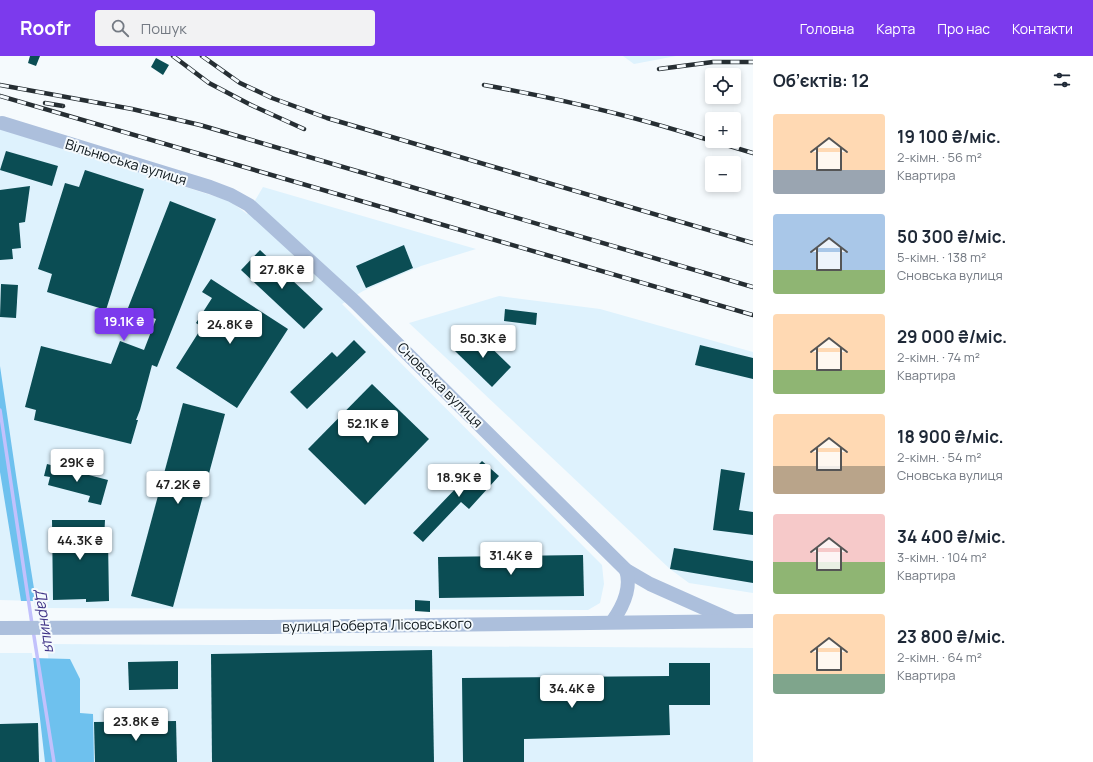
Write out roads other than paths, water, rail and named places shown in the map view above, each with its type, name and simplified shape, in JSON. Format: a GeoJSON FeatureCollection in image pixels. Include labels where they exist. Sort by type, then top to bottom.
{"type":"FeatureCollection","features":[{"type":"Feature","properties":{"kind":"street","name":"Вільнюська вулиця"},"geometry":{"type":"LineString","coordinates":[[2,123],[210,187],[231,195],[249,205]]}},
{"type":"Feature","properties":{"kind":"street","name":"Сновська вулиця"},"geometry":{"type":"LineString","coordinates":[[249,205],[356,302],[626,570],[650,584],[733,621]]}},
{"type":"Feature","properties":{"kind":"street"},"geometry":{"type":"LineString","coordinates":[[612,622],[621,608],[626,592],[628,578],[626,570]]}},
{"type":"Feature","properties":{"kind":"street","name":"вулиця Роберта Лісовського"},"geometry":{"type":"LineString","coordinates":[[0,628],[255,627],[753,621]]}},
{"type":"Feature","properties":{"kind":"waterway","name":"Дарниця"},"geometry":{"type":"LineString","coordinates":[[0,410],[32,624]]}},
{"type":"Feature","properties":{"kind":"waterway","name":"Дарниця"},"geometry":{"type":"LineString","coordinates":[[33,630],[54,762]]}},
{"type":"Feature","properties":{"kind":"railway"},"geometry":{"type":"LineString","coordinates":[[173,56],[209,83],[251,105],[304,129]]}},
{"type":"Feature","properties":{"kind":"railway"},"geometry":{"type":"LineString","coordinates":[[202,56],[240,83],[272,98],[327,118],[753,243]]}},
{"type":"Feature","properties":{"kind":"railway"},"geometry":{"type":"LineString","coordinates":[[659,69],[713,62],[753,62]]}},
{"type":"Feature","properties":{"kind":"railway"},"geometry":{"type":"LineString","coordinates":[[0,85],[132,109],[200,125],[753,287]]}},
{"type":"Feature","properties":{"kind":"railway"},"geometry":{"type":"LineString","coordinates":[[484,85],[599,109],[705,139]]}},
{"type":"Feature","properties":{"kind":"railway"},"geometry":{"type":"LineString","coordinates":[[0,96],[753,315]]}},
{"type":"Feature","properties":{"kind":"railway"},"geometry":{"type":"LineString","coordinates":[[45,103],[63,106]]}},
{"type":"Feature","properties":{"kind":"railway"},"geometry":{"type":"LineString","coordinates":[[736,148],[753,153]]}}]}
